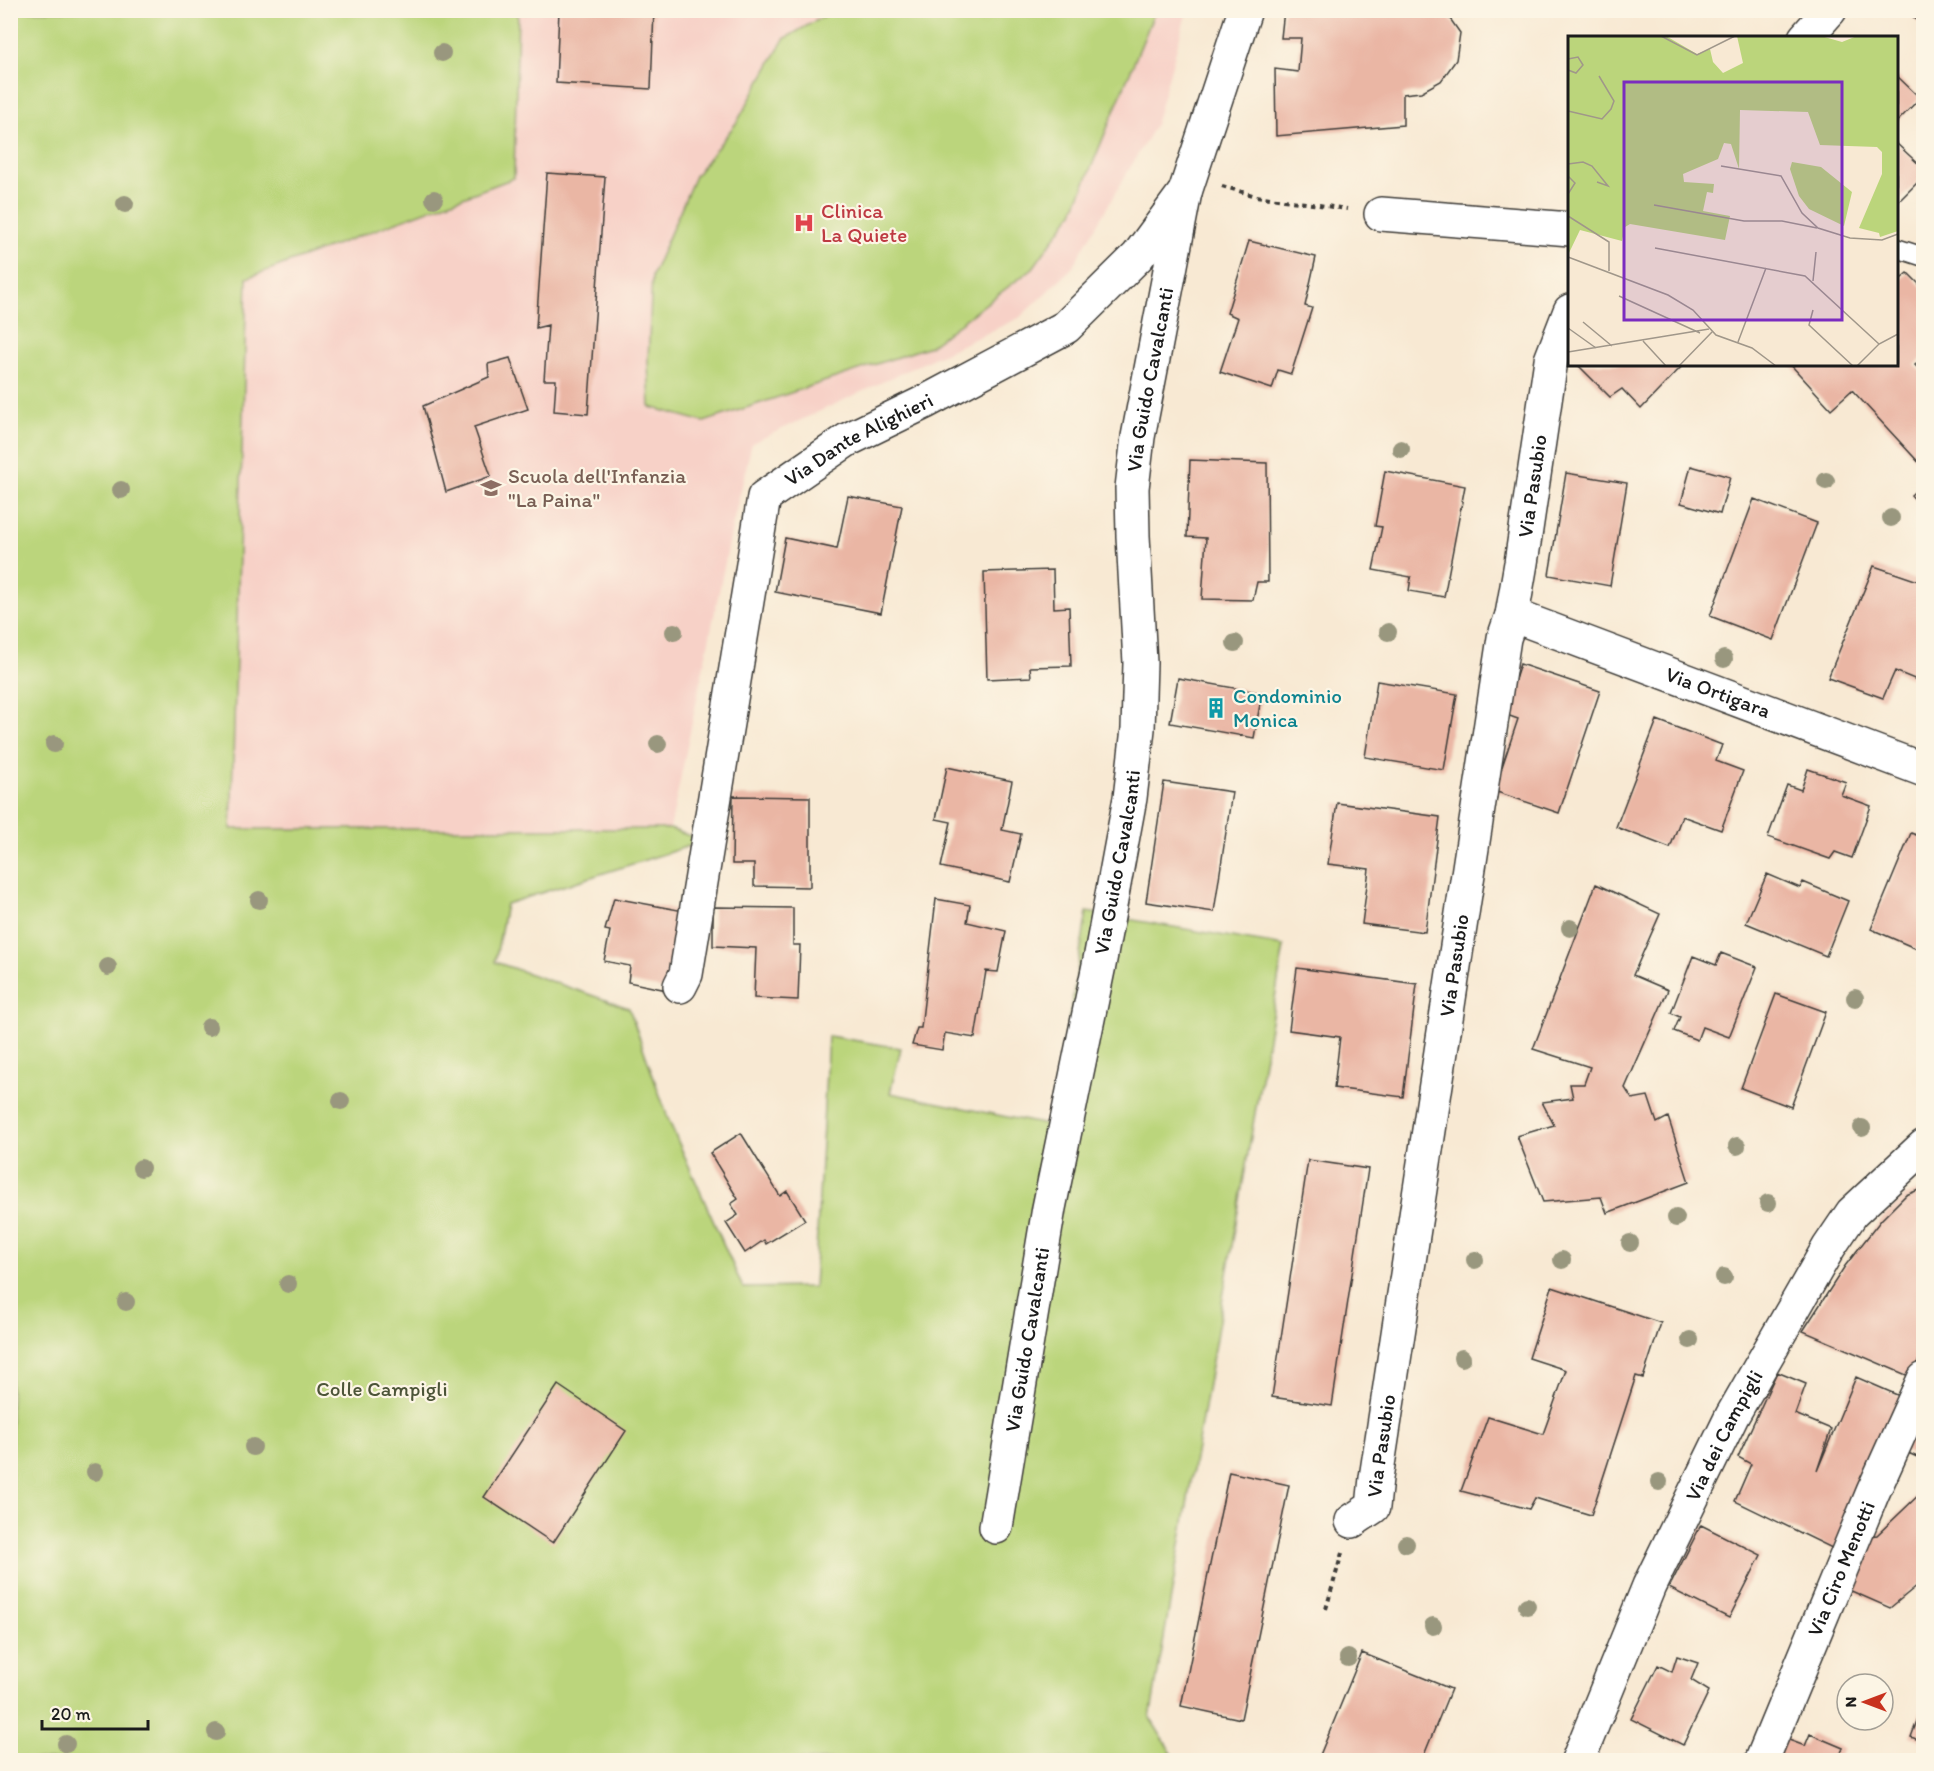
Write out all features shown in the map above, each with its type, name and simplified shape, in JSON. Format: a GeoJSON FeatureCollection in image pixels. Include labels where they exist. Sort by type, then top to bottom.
{"type":"FeatureCollection","features":[{"type":"Feature","properties":{"kind":"street","name":"Via Dante Alighieri"},"geometry":{"type":"LineString","coordinates":[[680,986],[686,974],[764,497],[847,440],[925,402],[1066,327],[1138,256],[1188,184],[1245,10]]}},
{"type":"Feature","properties":{"kind":"street"},"geometry":{"type":"LineString","coordinates":[[1807,36],[1830,10]]}},
{"type":"Feature","properties":{"kind":"street","name":"Via Guido Cavalcanti"},"geometry":{"type":"LineString","coordinates":[[996,1527],[1049,1208],[1099,965],[1130,798],[1138,729],[1140,663],[1132,536],[1132,488],[1138,437],[1188,184]]}},
{"type":"Feature","properties":{"kind":"street"},"geometry":{"type":"LineString","coordinates":[[1381,214],[1568,229]]}},
{"type":"Feature","properties":{"kind":"street","name":"Via Pasubio"},"geometry":{"type":"LineString","coordinates":[[1352,1521],[1373,1507],[1504,638],[1512,615],[1551,360],[1568,314]]}},
{"type":"Feature","properties":{"kind":"street","name":"Via Ortigara"},"geometry":{"type":"LineString","coordinates":[[1512,615],[1923,770]]}},
{"type":"Feature","properties":{"kind":"street","name":"Via dei Campigli"},"geometry":{"type":"LineString","coordinates":[[1578,1761],[1649,1586],[1732,1416],[1829,1247],[1852,1213],[1923,1146]]}},
{"type":"Feature","properties":{"kind":"street","name":"Via Ciro Menotti"},"geometry":{"type":"LineString","coordinates":[[1762,1761],[1873,1492],[1923,1379]]}},
{"type":"Feature","properties":{"kind":"lane"},"geometry":{"type":"LineString","coordinates":[[1898,249],[1923,257]]}},
{"type":"Feature","properties":{"kind":"path"},"geometry":{"type":"LineString","coordinates":[[1188,184],[1381,214]]}},
{"type":"Feature","properties":{"kind":"path","name":"Via Pasubio"},"geometry":{"type":"LineString","coordinates":[[1326,1609],[1352,1521]]}},
{"type":"Feature","properties":{"kind":"shaded area"},"geometry":{"type":"Polygon","coordinates":[[[518,11],[1187,11],[1155,125],[1071,269],[1019,318],[752,443],[735,514],[670,829],[231,829],[247,278],[514,178],[518,11]]]}},
{"type":"Feature","properties":{"kind":"green space"},"geometry":{"type":"Polygon","coordinates":[[[834,10],[1155,11],[1073,212],[1033,268],[930,346],[704,422],[650,407],[648,361],[652,276],[695,176],[737,122],[784,39],[834,10]]]}},
{"type":"Feature","properties":{"kind":"green space","name":"Colle Campigli"},"geometry":{"type":"Polygon","coordinates":[[[11,11],[518,11],[514,178],[247,278],[231,829],[670,829],[705,841],[506,904],[495,962],[629,1008],[669,1121],[743,1288],[814,1287],[828,1036],[901,1048],[890,1093],[1051,1126],[1087,912],[1284,946],[1150,1718],[1176,1760],[11,1760],[11,11]]]}},
{"type":"Feature","properties":{"kind":"building"},"geometry":{"type":"Polygon","coordinates":[[[559,10],[654,10],[651,89],[556,83],[559,10]]]}},
{"type":"Feature","properties":{"kind":"building"},"geometry":{"type":"Polygon","coordinates":[[[1284,10],[1360,10],[1360,12],[1444,10],[1460,33],[1456,60],[1441,81],[1421,92],[1403,94],[1403,125],[1276,136],[1275,69],[1298,72],[1301,38],[1281,38],[1284,10]]]}},
{"type":"Feature","properties":{"kind":"building"},"geometry":{"type":"Polygon","coordinates":[[[1906,10],[1924,10],[1924,27],[1906,10]]]}},
{"type":"Feature","properties":{"kind":"building"},"geometry":{"type":"Polygon","coordinates":[[[1898,77],[1920,98],[1898,121],[1898,77]]]}},
{"type":"Feature","properties":{"kind":"building"},"geometry":{"type":"Polygon","coordinates":[[[1898,145],[1924,169],[1924,176],[1898,202],[1898,145]]]}},
{"type":"Feature","properties":{"kind":"building"},"geometry":{"type":"Polygon","coordinates":[[[547,173],[605,177],[588,414],[554,411],[556,380],[544,380],[548,325],[536,328],[547,173]]]}},
{"type":"Feature","properties":{"kind":"building"},"geometry":{"type":"Polygon","coordinates":[[[1249,241],[1316,257],[1305,306],[1312,308],[1291,374],[1278,370],[1272,389],[1220,372],[1238,318],[1227,313],[1249,241]]]}},
{"type":"Feature","properties":{"kind":"building"},"geometry":{"type":"Polygon","coordinates":[[[1908,273],[1924,289],[1924,357],[1915,365],[1924,374],[1924,468],[1852,390],[1831,409],[1792,366],[1898,366],[1898,281],[1908,273]]]}},
{"type":"Feature","properties":{"kind":"building"},"geometry":{"type":"Polygon","coordinates":[[[510,358],[528,409],[474,427],[491,476],[446,492],[423,406],[489,377],[488,364],[510,358]]]}},
{"type":"Feature","properties":{"kind":"building"},"geometry":{"type":"Polygon","coordinates":[[[1579,366],[1682,366],[1641,409],[1622,389],[1610,397],[1579,366]]]}},
{"type":"Feature","properties":{"kind":"building"},"geometry":{"type":"Polygon","coordinates":[[[1190,460],[1267,463],[1268,582],[1257,582],[1253,600],[1202,599],[1206,538],[1187,537],[1190,460]]]}},
{"type":"Feature","properties":{"kind":"building"},"geometry":{"type":"Polygon","coordinates":[[[1691,466],[1730,477],[1720,514],[1681,503],[1691,466]]]}},
{"type":"Feature","properties":{"kind":"building"},"geometry":{"type":"Polygon","coordinates":[[[1385,471],[1465,486],[1444,597],[1409,591],[1411,577],[1373,570],[1382,527],[1375,526],[1385,471]]]}},
{"type":"Feature","properties":{"kind":"building"},"geometry":{"type":"Polygon","coordinates":[[[1566,473],[1627,483],[1610,586],[1549,575],[1566,473]]]}},
{"type":"Feature","properties":{"kind":"building"},"geometry":{"type":"Polygon","coordinates":[[[1924,483],[1924,509],[1911,495],[1924,483]]]}},
{"type":"Feature","properties":{"kind":"building"},"geometry":{"type":"Polygon","coordinates":[[[848,496],[902,506],[881,613],[775,592],[785,538],[837,549],[848,496]]]}},
{"type":"Feature","properties":{"kind":"building"},"geometry":{"type":"Polygon","coordinates":[[[1754,499],[1817,523],[1773,640],[1710,616],[1754,499]]]}},
{"type":"Feature","properties":{"kind":"building"},"geometry":{"type":"Polygon","coordinates":[[[1874,566],[1924,583],[1924,683],[1895,671],[1883,698],[1828,678],[1874,566]]]}},
{"type":"Feature","properties":{"kind":"building"},"geometry":{"type":"Polygon","coordinates":[[[1053,570],[1054,608],[1069,607],[1071,666],[1030,667],[1031,677],[987,679],[984,572],[1053,570]]]}},
{"type":"Feature","properties":{"kind":"building"},"geometry":{"type":"Polygon","coordinates":[[[1520,664],[1600,691],[1559,813],[1494,791],[1518,719],[1504,714],[1520,664]]]}},
{"type":"Feature","properties":{"kind":"building","name":"Condominio Monica"},"geometry":{"type":"Polygon","coordinates":[[[1178,678],[1262,693],[1254,738],[1170,723],[1178,678]]]}},
{"type":"Feature","properties":{"kind":"building"},"geometry":{"type":"Polygon","coordinates":[[[1377,681],[1457,694],[1444,770],[1365,757],[1377,681]]]}},
{"type":"Feature","properties":{"kind":"building"},"geometry":{"type":"Polygon","coordinates":[[[1657,720],[1722,745],[1716,761],[1743,771],[1721,830],[1682,816],[1670,848],[1616,827],[1657,720]]]}},
{"type":"Feature","properties":{"kind":"building"},"geometry":{"type":"Polygon","coordinates":[[[947,767],[1012,781],[1002,830],[1021,834],[1010,882],[941,867],[951,822],[936,819],[947,767]]]}},
{"type":"Feature","properties":{"kind":"building"},"geometry":{"type":"Polygon","coordinates":[[[1808,769],[1846,782],[1841,795],[1871,806],[1852,858],[1835,852],[1830,859],[1768,837],[1787,785],[1801,790],[1808,769]]]}},
{"type":"Feature","properties":{"kind":"building"},"geometry":{"type":"Polygon","coordinates":[[[1164,782],[1232,792],[1214,912],[1146,902],[1164,782]]]}},
{"type":"Feature","properties":{"kind":"building"},"geometry":{"type":"Polygon","coordinates":[[[733,796],[810,797],[810,887],[754,886],[754,864],[732,864],[733,796]]]}},
{"type":"Feature","properties":{"kind":"building"},"geometry":{"type":"Polygon","coordinates":[[[1337,803],[1440,817],[1425,932],[1362,924],[1369,869],[1328,864],[1337,803]]]}},
{"type":"Feature","properties":{"kind":"building"},"geometry":{"type":"Polygon","coordinates":[[[1911,833],[1924,838],[1924,952],[1871,929],[1911,833]]]}},
{"type":"Feature","properties":{"kind":"building"},"geometry":{"type":"Polygon","coordinates":[[[1767,874],[1800,888],[1803,882],[1848,901],[1826,956],[1746,923],[1767,874]]]}},
{"type":"Feature","properties":{"kind":"building"},"geometry":{"type":"Polygon","coordinates":[[[1596,884],[1660,914],[1633,975],[1668,990],[1625,1088],[1632,1099],[1648,1096],[1657,1123],[1668,1117],[1689,1182],[1607,1213],[1601,1197],[1543,1202],[1517,1136],[1554,1125],[1542,1102],[1573,1098],[1570,1084],[1584,1084],[1590,1067],[1533,1049],[1596,884]]]}},
{"type":"Feature","properties":{"kind":"building"},"geometry":{"type":"Polygon","coordinates":[[[614,898],[684,911],[667,990],[628,982],[630,966],[604,961],[610,931],[605,930],[614,898]]]}},
{"type":"Feature","properties":{"kind":"building"},"geometry":{"type":"Polygon","coordinates":[[[936,899],[970,905],[967,922],[1006,931],[998,972],[986,971],[975,1038],[945,1033],[942,1050],[912,1045],[917,1028],[921,1028],[936,899]]]}},
{"type":"Feature","properties":{"kind":"building"},"geometry":{"type":"Polygon","coordinates":[[[713,907],[793,908],[793,945],[800,945],[798,1000],[754,998],[756,948],[713,946],[713,907]]]}},
{"type":"Feature","properties":{"kind":"building"},"geometry":{"type":"Polygon","coordinates":[[[1721,953],[1757,967],[1729,1037],[1702,1027],[1697,1040],[1674,1031],[1680,1017],[1671,1013],[1693,956],[1716,965],[1721,953]]]}},
{"type":"Feature","properties":{"kind":"building"},"geometry":{"type":"Polygon","coordinates":[[[1297,968],[1417,984],[1403,1097],[1334,1088],[1340,1037],[1289,1030],[1297,968]]]}},
{"type":"Feature","properties":{"kind":"building"},"geometry":{"type":"Polygon","coordinates":[[[1776,994],[1826,1012],[1791,1107],[1741,1088],[1776,994]]]}},
{"type":"Feature","properties":{"kind":"building"},"geometry":{"type":"Polygon","coordinates":[[[741,1133],[780,1196],[787,1191],[805,1220],[766,1244],[764,1240],[745,1253],[726,1223],[738,1215],[731,1204],[738,1199],[710,1153],[741,1133]]]}},
{"type":"Feature","properties":{"kind":"building"},"geometry":{"type":"Polygon","coordinates":[[[1308,1160],[1368,1169],[1332,1406],[1272,1397],[1308,1160]]]}},
{"type":"Feature","properties":{"kind":"building"},"geometry":{"type":"Polygon","coordinates":[[[1924,1189],[1924,1349],[1911,1377],[1803,1331],[1845,1266],[1881,1220],[1906,1195],[1924,1189]]]}},
{"type":"Feature","properties":{"kind":"building"},"geometry":{"type":"Polygon","coordinates":[[[1552,1287],[1661,1323],[1643,1378],[1636,1376],[1591,1515],[1535,1498],[1529,1509],[1461,1491],[1488,1417],[1543,1434],[1566,1370],[1529,1358],[1552,1287]]]}},
{"type":"Feature","properties":{"kind":"building"},"geometry":{"type":"Polygon","coordinates":[[[1777,1372],[1806,1384],[1795,1414],[1831,1429],[1817,1471],[1856,1377],[1904,1398],[1834,1549],[1735,1501],[1751,1464],[1738,1457],[1777,1372]]]}},
{"type":"Feature","properties":{"kind":"building"},"geometry":{"type":"Polygon","coordinates":[[[558,1385],[626,1431],[553,1543],[484,1497],[558,1385]]]}},
{"type":"Feature","properties":{"kind":"building"},"geometry":{"type":"Polygon","coordinates":[[[1924,1385],[1924,1460],[1897,1448],[1924,1385]]]}},
{"type":"Feature","properties":{"kind":"building"},"geometry":{"type":"Polygon","coordinates":[[[1229,1472],[1289,1485],[1241,1719],[1181,1706],[1229,1472]]]}},
{"type":"Feature","properties":{"kind":"building"},"geometry":{"type":"Polygon","coordinates":[[[1924,1490],[1924,1580],[1890,1608],[1840,1586],[1861,1538],[1877,1535],[1924,1490]]]}},
{"type":"Feature","properties":{"kind":"building"},"geometry":{"type":"Polygon","coordinates":[[[1701,1525],[1761,1555],[1729,1618],[1669,1588],[1701,1525]]]}},
{"type":"Feature","properties":{"kind":"building"},"geometry":{"type":"Polygon","coordinates":[[[1362,1653],[1451,1689],[1422,1760],[1318,1760],[1362,1653]]]}},
{"type":"Feature","properties":{"kind":"building"},"geometry":{"type":"Polygon","coordinates":[[[1677,1656],[1698,1663],[1691,1680],[1709,1691],[1683,1745],[1631,1719],[1658,1665],[1672,1672],[1677,1656]]]}},
{"type":"Feature","properties":{"kind":"building"},"geometry":{"type":"Polygon","coordinates":[[[1924,1705],[1924,1742],[1911,1737],[1924,1705]]]}},
{"type":"Feature","properties":{"kind":"building"},"geometry":{"type":"Polygon","coordinates":[[[1810,1734],[1843,1748],[1837,1760],[1767,1760],[1778,1736],[1805,1746],[1810,1734]]]}},
{"type":"Feature","properties":{"kind":"place","name":"Clinica La Quiete"},"geometry":{"type":"Point","coordinates":[804,223]}},
{"type":"Feature","properties":{"kind":"place","name":"Scuola dell'Infanzia \"La Paina\""},"geometry":{"type":"Point","coordinates":[491,488]}},
{"type":"Feature","properties":{"kind":"place","name":"Condominio Monica"},"geometry":{"type":"Point","coordinates":[1216,708]}}]}
